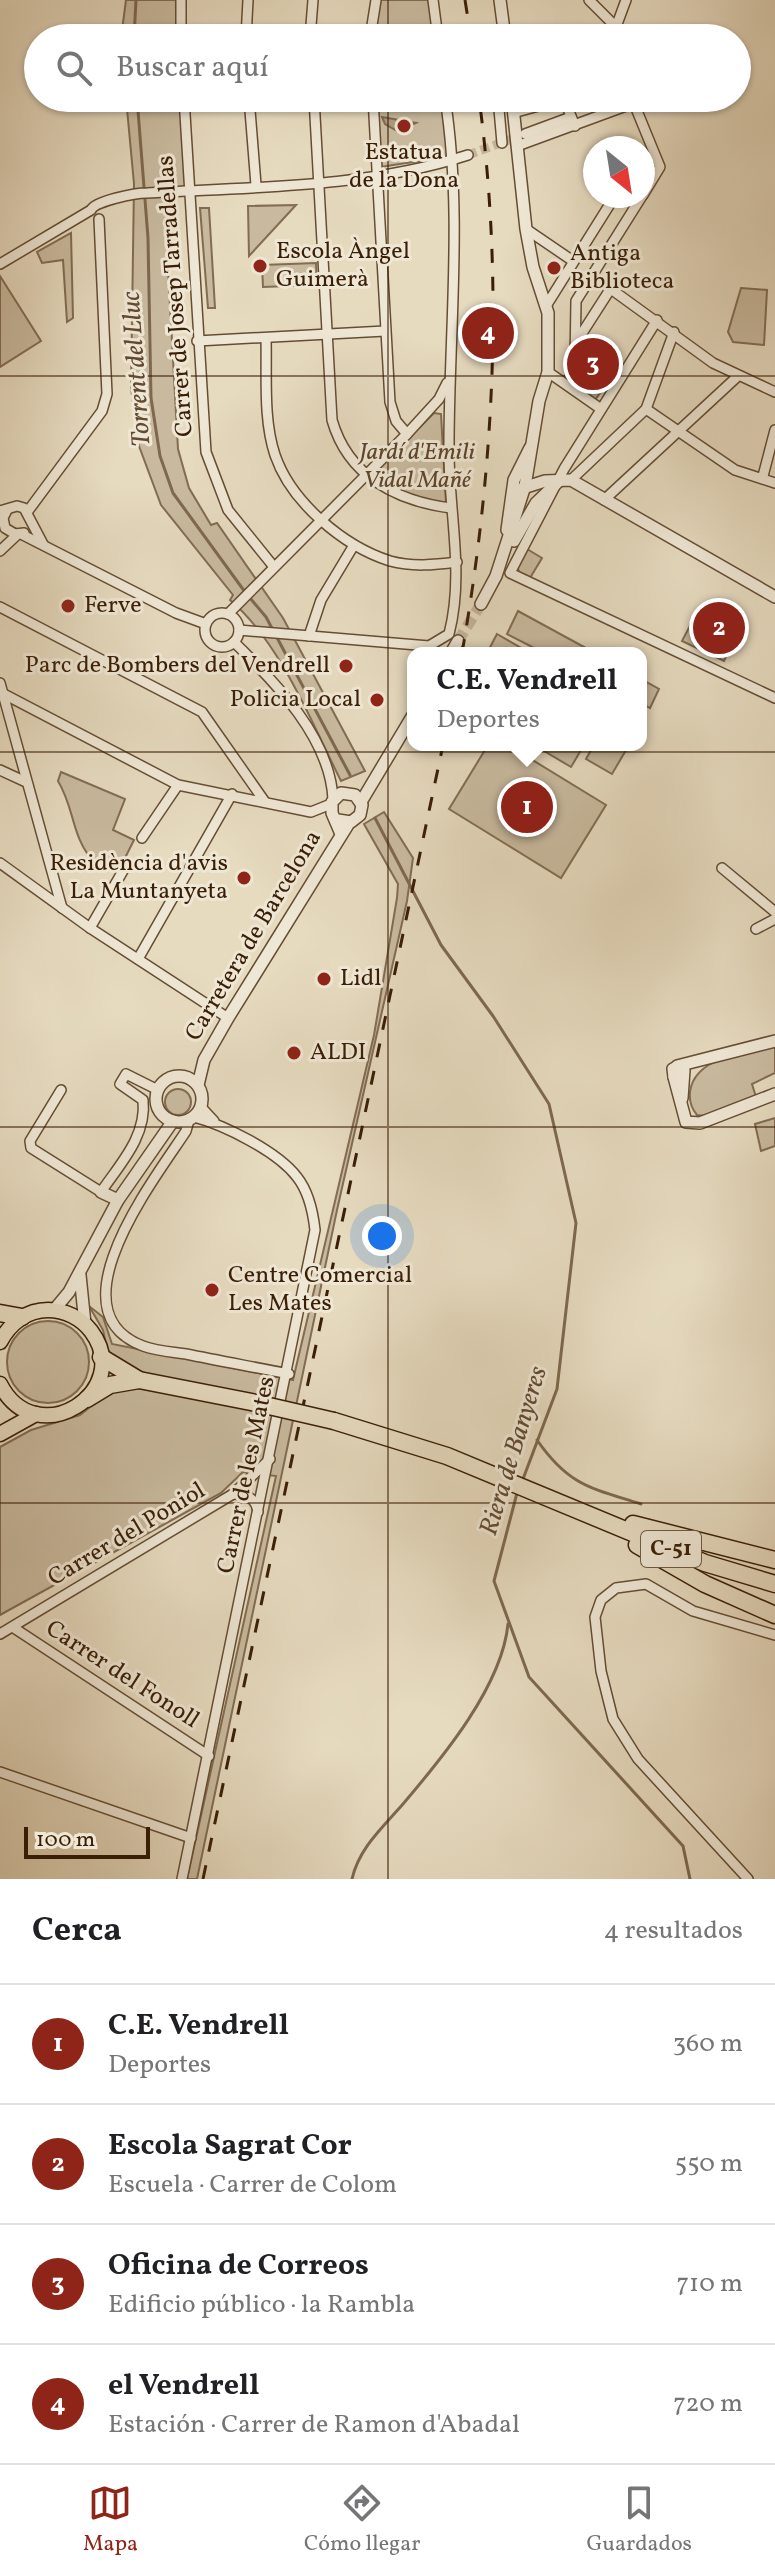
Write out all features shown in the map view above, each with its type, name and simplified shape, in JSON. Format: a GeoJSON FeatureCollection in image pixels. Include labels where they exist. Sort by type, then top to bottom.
{"type":"FeatureCollection","features":[{"type":"Feature","properties":{"kind":"highway"},"geometry":{"type":"LineString","coordinates":[[0,1313],[22,1317]]}},
{"type":"Feature","properties":{"kind":"highway","name":"C-51"},"geometry":{"type":"LineString","coordinates":[[101,1357],[139,1380],[334,1421],[447,1456],[705,1563],[775,1584]]}},
{"type":"Feature","properties":{"kind":"highway","name":"C-51"},"geometry":{"type":"LineString","coordinates":[[87,1399],[110,1385],[139,1380]]}},
{"type":"Feature","properties":{"kind":"highway"},"geometry":{"type":"LineString","coordinates":[[569,1506],[705,1584],[775,1615]]}},
{"type":"Feature","properties":{"kind":"highway","name":"C-51"},"geometry":{"type":"LineString","coordinates":[[569,1506],[775,1560]]}},
{"type":"Feature","properties":{"kind":"main road"},"geometry":{"type":"LineString","coordinates":[[0,1342],[22,1317],[54,1310],[85,1324],[96,1339],[101,1357],[99,1379],[87,1399],[67,1412],[36,1414],[23,1409],[2,1390]]}},
{"type":"Feature","properties":{"kind":"main road"},"geometry":{"type":"LineString","coordinates":[[0,1434],[36,1414]]}},
{"type":"Feature","properties":{"kind":"street"},"geometry":{"type":"LineString","coordinates":[[181,0],[181,24]]}},
{"type":"Feature","properties":{"kind":"street"},"geometry":{"type":"LineString","coordinates":[[247,24],[248,0]]}},
{"type":"Feature","properties":{"kind":"street"},"geometry":{"type":"LineString","coordinates":[[311,24],[313,0]]}},
{"type":"Feature","properties":{"kind":"street"},"geometry":{"type":"LineString","coordinates":[[372,24],[376,0]]}},
{"type":"Feature","properties":{"kind":"street"},"geometry":{"type":"LineString","coordinates":[[433,0],[436,24]]}},
{"type":"Feature","properties":{"kind":"street"},"geometry":{"type":"LineString","coordinates":[[500,0],[503,24]]}},
{"type":"Feature","properties":{"kind":"street"},"geometry":{"type":"LineString","coordinates":[[589,0],[610,24]]}},
{"type":"Feature","properties":{"kind":"street"},"geometry":{"type":"LineString","coordinates":[[619,24],[626,0]]}},
{"type":"Feature","properties":{"kind":"street","name":"Carrer de Josep Tarradellas"},"geometry":{"type":"LineString","coordinates":[[185,112],[203,434],[213,475],[237,524],[274,567]]}},
{"type":"Feature","properties":{"kind":"street"},"geometry":{"type":"LineString","coordinates":[[250,112],[256,185]]}},
{"type":"Feature","properties":{"kind":"street"},"geometry":{"type":"LineString","coordinates":[[315,112],[332,420],[346,455],[366,475],[407,499],[451,508]]}},
{"type":"Feature","properties":{"kind":"street"},"geometry":{"type":"LineString","coordinates":[[374,112],[390,402],[396,421],[407,434]]}},
{"type":"Feature","properties":{"kind":"street"},"geometry":{"type":"LineString","coordinates":[[239,630],[436,644],[449,634],[456,606],[457,562],[451,508],[449,403],[455,159],[447,112]]}},
{"type":"Feature","properties":{"kind":"street"},"geometry":{"type":"LineString","coordinates":[[499,112],[502,143]]}},
{"type":"Feature","properties":{"kind":"street"},"geometry":{"type":"LineString","coordinates":[[507,544],[510,495],[525,467],[548,372],[546,306],[526,229],[513,113],[517,112]]}},
{"type":"Feature","properties":{"kind":"street"},"geometry":{"type":"LineString","coordinates":[[570,112],[573,121]]}},
{"type":"Feature","properties":{"kind":"street"},"geometry":{"type":"LineString","coordinates":[[525,134],[600,112]]}},
{"type":"Feature","properties":{"kind":"street"},"geometry":{"type":"LineString","coordinates":[[637,112],[646,136]]}},
{"type":"Feature","properties":{"kind":"street"},"geometry":{"type":"LineString","coordinates":[[517,146],[573,121]]}},
{"type":"Feature","properties":{"kind":"street"},"geometry":{"type":"LineString","coordinates":[[0,264],[91,210],[96,203],[134,193],[377,177],[468,155]]}},
{"type":"Feature","properties":{"kind":"street"},"geometry":{"type":"LineString","coordinates":[[655,156],[660,167],[655,175]]}},
{"type":"Feature","properties":{"kind":"street"},"geometry":{"type":"LineString","coordinates":[[99,219],[107,213],[104,203]]}},
{"type":"Feature","properties":{"kind":"street"},"geometry":{"type":"LineString","coordinates":[[546,306],[607,208]]}},
{"type":"Feature","properties":{"kind":"street"},"geometry":{"type":"LineString","coordinates":[[614,388],[575,361],[576,301],[635,208]]}},
{"type":"Feature","properties":{"kind":"street"},"geometry":{"type":"LineString","coordinates":[[28,511],[102,411],[107,394],[99,219],[91,210]]}},
{"type":"Feature","properties":{"kind":"street"},"geometry":{"type":"LineString","coordinates":[[526,229],[573,261]]}},
{"type":"Feature","properties":{"kind":"street"},"geometry":{"type":"LineString","coordinates":[[593,276],[713,363],[775,392]]}},
{"type":"Feature","properties":{"kind":"street"},"geometry":{"type":"LineString","coordinates":[[576,344],[611,288]]}},
{"type":"Feature","properties":{"kind":"street"},"geometry":{"type":"LineString","coordinates":[[657,320],[601,409],[566,480],[510,573],[775,698]]}},
{"type":"Feature","properties":{"kind":"street"},"geometry":{"type":"LineString","coordinates":[[197,341],[385,331]]}},
{"type":"Feature","properties":{"kind":"street"},"geometry":{"type":"LineString","coordinates":[[525,486],[546,486],[566,480],[646,409],[674,332]]}},
{"type":"Feature","properties":{"kind":"street"},"geometry":{"type":"LineString","coordinates":[[266,339],[269,427],[284,477],[322,519],[354,545],[391,561],[412,565],[457,562]]}},
{"type":"Feature","properties":{"kind":"street"},"geometry":{"type":"LineString","coordinates":[[232,610],[239,630],[234,642],[220,647],[211,643],[206,634],[206,624],[213,616],[232,610],[407,434],[444,392],[450,368]]}},
{"type":"Feature","properties":{"kind":"street"},"geometry":{"type":"LineString","coordinates":[[548,372],[601,409]]}},
{"type":"Feature","properties":{"kind":"street"},"geometry":{"type":"LineString","coordinates":[[604,500],[738,376]]}},
{"type":"Feature","properties":{"kind":"street"},"geometry":{"type":"LineString","coordinates":[[428,411],[449,403]]}},
{"type":"Feature","properties":{"kind":"street"},"geometry":{"type":"LineString","coordinates":[[646,409],[735,470],[763,476],[775,483]]}},
{"type":"Feature","properties":{"kind":"street"},"geometry":{"type":"LineString","coordinates":[[763,476],[775,430]]}},
{"type":"Feature","properties":{"kind":"street"},"geometry":{"type":"LineString","coordinates":[[496,576],[525,486],[525,467]]}},
{"type":"Feature","properties":{"kind":"street"},"geometry":{"type":"LineString","coordinates":[[525,467],[546,486]]}},
{"type":"Feature","properties":{"kind":"street"},"geometry":{"type":"LineString","coordinates":[[566,480],[775,597]]}},
{"type":"Feature","properties":{"kind":"street"},"geometry":{"type":"LineString","coordinates":[[507,524],[512,505],[525,486]]}},
{"type":"Feature","properties":{"kind":"street"},"geometry":{"type":"LineString","coordinates":[[481,604],[546,486]]}},
{"type":"Feature","properties":{"kind":"street"},"geometry":{"type":"LineString","coordinates":[[28,511],[17,506],[3,510],[2,527],[43,544],[176,613],[206,624]]}},
{"type":"Feature","properties":{"kind":"street"},"geometry":{"type":"LineString","coordinates":[[28,511],[43,544]]}},
{"type":"Feature","properties":{"kind":"street"},"geometry":{"type":"LineString","coordinates":[[0,551],[31,523]]}},
{"type":"Feature","properties":{"kind":"street"},"geometry":{"type":"LineString","coordinates":[[309,636],[321,600],[354,545]]}},
{"type":"Feature","properties":{"kind":"street"},"geometry":{"type":"LineString","coordinates":[[0,607],[202,712],[265,802]]}},
{"type":"Feature","properties":{"kind":"street"},"geometry":{"type":"LineString","coordinates":[[454,647],[458,641]]}},
{"type":"Feature","properties":{"kind":"street"},"geometry":{"type":"LineString","coordinates":[[234,642],[288,702],[314,741],[332,780],[332,813],[344,822]]}},
{"type":"Feature","properties":{"kind":"street"},"geometry":{"type":"LineString","coordinates":[[0,683],[62,908]]}},
{"type":"Feature","properties":{"kind":"street"},"geometry":{"type":"LineString","coordinates":[[3,693],[178,785],[311,812],[352,796],[370,785],[407,725]]}},
{"type":"Feature","properties":{"kind":"street"},"geometry":{"type":"LineString","coordinates":[[0,770],[26,782]]}},
{"type":"Feature","properties":{"kind":"street"},"geometry":{"type":"LineString","coordinates":[[332,780],[352,796]]}},
{"type":"Feature","properties":{"kind":"street"},"geometry":{"type":"LineString","coordinates":[[142,838],[178,785]]}},
{"type":"Feature","properties":{"kind":"street"},"geometry":{"type":"LineString","coordinates":[[138,959],[232,794]]}},
{"type":"Feature","properties":{"kind":"street","name":"Carretera de Barcelona"},"geometry":{"type":"LineString","coordinates":[[198,1085],[204,1060],[341,834],[344,822],[360,815],[352,796]]}},
{"type":"Feature","properties":{"kind":"street"},"geometry":{"type":"LineString","coordinates":[[0,863],[90,928],[228,1018]]}},
{"type":"Feature","properties":{"kind":"street"},"geometry":{"type":"LineString","coordinates":[[722,868],[775,912]]}},
{"type":"Feature","properties":{"kind":"street"},"geometry":{"type":"LineString","coordinates":[[90,928],[124,869]]}},
{"type":"Feature","properties":{"kind":"street"},"geometry":{"type":"LineString","coordinates":[[756,929],[775,919]]}},
{"type":"Feature","properties":{"kind":"street"},"geometry":{"type":"LineString","coordinates":[[775,1041],[717,1054],[680,1074],[681,1103],[686,1122],[700,1123],[775,1094]]}},
{"type":"Feature","properties":{"kind":"street","name":"Carretera de Barcelona"},"geometry":{"type":"LineString","coordinates":[[179,1076],[204,1060]]}},
{"type":"Feature","properties":{"kind":"street"},"geometry":{"type":"LineString","coordinates":[[101,1192],[140,1134],[145,1115],[143,1100],[120,1084],[126,1074],[158,1090]]}},
{"type":"Feature","properties":{"kind":"street"},"geometry":{"type":"LineString","coordinates":[[155,1142],[161,1114],[156,1098],[163,1082],[179,1076],[198,1085],[194,1115],[186,1131],[125,1223],[106,1277],[108,1308],[121,1330],[142,1346],[289,1374]]}},
{"type":"Feature","properties":{"kind":"street"},"geometry":{"type":"LineString","coordinates":[[61,1090],[30,1141],[31,1148],[118,1200]]}},
{"type":"Feature","properties":{"kind":"street"},"geometry":{"type":"LineString","coordinates":[[161,1114],[173,1121]]}},
{"type":"Feature","properties":{"kind":"street"},"geometry":{"type":"LineString","coordinates":[[54,1310],[155,1142],[173,1121],[194,1115]]}},
{"type":"Feature","properties":{"kind":"street","name":"Carrer de les Mates"},"geometry":{"type":"LineString","coordinates":[[182,1879],[289,1374],[315,1230],[312,1206],[296,1176],[262,1149],[216,1123],[194,1115]]}},
{"type":"Feature","properties":{"kind":"street"},"geometry":{"type":"LineString","coordinates":[[80,1270],[85,1324]]}},
{"type":"Feature","properties":{"kind":"street","name":"Carrer del Poniol"},"geometry":{"type":"LineString","coordinates":[[0,1634],[233,1494],[270,1459]]}},
{"type":"Feature","properties":{"kind":"street","name":"Carrer del Poniol"},"geometry":{"type":"LineString","coordinates":[[233,1494],[265,1488]]}},
{"type":"Feature","properties":{"kind":"street","name":"Carrer del Poniol"},"geometry":{"type":"LineString","coordinates":[[233,1494],[247,1494],[255,1501],[258,1522]]}},
{"type":"Feature","properties":{"kind":"street"},"geometry":{"type":"LineString","coordinates":[[748,1879],[638,1759],[613,1719],[601,1671],[595,1617],[601,1600],[616,1588],[642,1584],[693,1611],[775,1635]]}},
{"type":"Feature","properties":{"kind":"street","name":"Carrer del Fonoll"},"geometry":{"type":"LineString","coordinates":[[14,1628],[209,1756]]}},
{"type":"Feature","properties":{"kind":"street"},"geometry":{"type":"LineString","coordinates":[[0,1772],[191,1838]]}},
{"type":"Feature","properties":{"kind":"green space"},"geometry":{"type":"Polygon","coordinates":[[[126,0],[178,0],[179,24],[123,24],[126,0]]]}},
{"type":"Feature","properties":{"kind":"green space"},"geometry":{"type":"Polygon","coordinates":[[[379,0],[431,0],[433,24],[376,24],[375,9],[379,0]]]}},
{"type":"Feature","properties":{"kind":"green space"},"geometry":{"type":"Polygon","coordinates":[[[127,112],[185,112],[188,189],[171,192],[168,269],[178,449],[189,488],[211,525],[217,523],[283,618],[365,771],[341,781],[279,660],[248,617],[230,600],[233,595],[161,505],[139,446],[131,388],[134,184],[127,112]]]}},
{"type":"Feature","properties":{"kind":"green space"},"geometry":{"type":"Polygon","coordinates":[[[378,112],[444,112],[453,156],[380,167],[378,112]]]}},
{"type":"Feature","properties":{"kind":"green space"},"geometry":{"type":"Polygon","coordinates":[[[296,205],[249,256],[248,206],[296,205]]]}},
{"type":"Feature","properties":{"kind":"green space"},"geometry":{"type":"Polygon","coordinates":[[[200,208],[209,208],[215,308],[208,308],[200,208]]]}},
{"type":"Feature","properties":{"kind":"green space"},"geometry":{"type":"Polygon","coordinates":[[[71,233],[73,318],[67,322],[63,260],[42,263],[37,252],[71,233]]]}},
{"type":"Feature","properties":{"kind":"green space"},"geometry":{"type":"Polygon","coordinates":[[[316,263],[317,285],[263,287],[262,265],[316,263]]]}},
{"type":"Feature","properties":{"kind":"green space"},"geometry":{"type":"Polygon","coordinates":[[[0,276],[41,341],[0,367],[0,276]]]}},
{"type":"Feature","properties":{"kind":"green space"},"geometry":{"type":"Polygon","coordinates":[[[741,288],[767,290],[764,345],[733,342],[728,332],[741,288]]]}},
{"type":"Feature","properties":{"kind":"green space"},"geometry":{"type":"Polygon","coordinates":[[[573,364],[605,386],[595,400],[563,378],[573,364]]]}},
{"type":"Feature","properties":{"kind":"green space","name":"Jardí d'Emili Vidal Mañé"},"geometry":{"type":"Polygon","coordinates":[[[434,413],[441,414],[446,503],[398,490],[372,475],[434,413]]]}},
{"type":"Feature","properties":{"kind":"green space"},"geometry":{"type":"Polygon","coordinates":[[[527,549],[542,558],[530,578],[520,574],[517,566],[527,549]]]}},
{"type":"Feature","properties":{"kind":"green space"},"geometry":{"type":"Polygon","coordinates":[[[518,611],[584,647],[532,647],[507,634],[518,611]]]}},
{"type":"Feature","properties":{"kind":"green space"},"geometry":{"type":"Polygon","coordinates":[[[694,618],[735,637],[724,661],[682,641],[694,618]]]}},
{"type":"Feature","properties":{"kind":"green space"},"geometry":{"type":"Polygon","coordinates":[[[497,634],[520,647],[490,647],[497,634]]]}},
{"type":"Feature","properties":{"kind":"green space"},"geometry":{"type":"Polygon","coordinates":[[[647,682],[659,689],[650,708],[647,706],[647,682]]]}},
{"type":"Feature","properties":{"kind":"green space"},"geometry":{"type":"Polygon","coordinates":[[[484,751],[518,751],[606,805],[561,878],[449,809],[484,751]]]}},
{"type":"Feature","properties":{"kind":"green space"},"geometry":{"type":"Polygon","coordinates":[[[544,751],[580,751],[571,767],[544,751]]]}},
{"type":"Feature","properties":{"kind":"green space"},"geometry":{"type":"Polygon","coordinates":[[[591,751],[625,751],[612,774],[586,759],[591,751]]]}},
{"type":"Feature","properties":{"kind":"green space"},"geometry":{"type":"Polygon","coordinates":[[[61,772],[125,799],[113,830],[134,840],[120,868],[104,858],[93,861],[86,852],[58,781],[61,772]]]}},
{"type":"Feature","properties":{"kind":"green space"},"geometry":{"type":"Polygon","coordinates":[[[384,812],[413,858],[407,901],[337,1210],[197,1879],[187,1879],[276,1476],[243,1472],[221,1493],[0,1615],[0,1447],[31,1430],[80,1415],[95,1403],[113,1375],[103,1330],[89,1306],[103,1317],[112,1344],[293,1380],[374,1035],[397,898],[398,884],[364,824],[384,812]]]}},
{"type":"Feature","properties":{"kind":"green space"},"geometry":{"type":"Polygon","coordinates":[[[775,1047],[775,1073],[752,1084],[756,1097],[706,1116],[697,1115],[691,1104],[690,1092],[701,1071],[724,1058],[775,1047]]]}},
{"type":"Feature","properties":{"kind":"green space"},"geometry":{"type":"Polygon","coordinates":[[[178,1089],[188,1092],[191,1102],[188,1112],[178,1115],[168,1112],[165,1102],[168,1092],[178,1089]]]}},
{"type":"Feature","properties":{"kind":"green space"},"geometry":{"type":"Polygon","coordinates":[[[775,1118],[775,1146],[761,1151],[755,1124],[775,1118]]]}},
{"type":"Feature","properties":{"kind":"green space"},"geometry":{"type":"Polygon","coordinates":[[[48,1321],[64,1324],[77,1333],[86,1346],[89,1362],[86,1378],[77,1391],[64,1400],[48,1403],[32,1400],[19,1391],[10,1378],[7,1362],[10,1346],[19,1333],[32,1324],[48,1321]]]}},
{"type":"Feature","properties":{"kind":"shaded area"},"geometry":{"type":"Polygon","coordinates":[[[382,117],[416,123],[397,131],[385,124],[382,117]]]}},
{"type":"Feature","properties":{"kind":"waterway","name":"Torrent del Lluc"},"geometry":{"type":"LineString","coordinates":[[135,24],[136,0]]}},
{"type":"Feature","properties":{"kind":"waterway","name":"Torrent del Lluc"},"geometry":{"type":"LineString","coordinates":[[138,112],[148,238],[151,398],[160,456],[173,493],[245,592]]}},
{"type":"Feature","properties":{"kind":"waterway","name":"Torrent del Lluc"},"geometry":{"type":"LineString","coordinates":[[250,598],[266,617],[350,775]]}},
{"type":"Feature","properties":{"kind":"waterway","name":"Riera de Banyeres"},"geometry":{"type":"LineString","coordinates":[[375,818],[441,945],[493,1016],[549,1104],[576,1223],[557,1389],[523,1479]]}},
{"type":"Feature","properties":{"kind":"waterway"},"geometry":{"type":"LineString","coordinates":[[537,1440],[560,1467],[582,1483],[641,1504]]}},
{"type":"Feature","properties":{"kind":"waterway","name":"Riera de Banyeres"},"geometry":{"type":"LineString","coordinates":[[517,1493],[494,1581],[529,1677],[683,1846],[690,1879]]}},
{"type":"Feature","properties":{"kind":"waterway"},"geometry":{"type":"LineString","coordinates":[[352,1879],[360,1857],[373,1838],[435,1765],[483,1696],[495,1672],[508,1624]]}},
{"type":"Feature","properties":{"kind":"tunnel"},"geometry":{"type":"LineString","coordinates":[[468,155],[522,135]]}},
{"type":"Feature","properties":{"kind":"tunnel"},"geometry":{"type":"LineString","coordinates":[[458,641],[481,604]]}},
{"type":"Feature","properties":{"kind":"railway"},"geometry":{"type":"LineString","coordinates":[[465,0],[469,24]]}},
{"type":"Feature","properties":{"kind":"railway"},"geometry":{"type":"LineString","coordinates":[[463,647],[482,515],[492,376],[491,237],[481,112]]}},
{"type":"Feature","properties":{"kind":"railway"},"geometry":{"type":"LineString","coordinates":[[203,1879],[442,751]]}},
{"type":"Feature","properties":{"kind":"place","name":"Estatua de la Dona"},"geometry":{"type":"Point","coordinates":[404,126]}},
{"type":"Feature","properties":{"kind":"place","name":"Escola Àngel Guimerà"},"geometry":{"type":"Point","coordinates":[260,266]}},
{"type":"Feature","properties":{"kind":"place","name":"Antiga Biblioteca"},"geometry":{"type":"Point","coordinates":[554,268]}},
{"type":"Feature","properties":{"kind":"place","name":"el Vendrell"},"geometry":{"type":"Point","coordinates":[488,333]}},
{"type":"Feature","properties":{"kind":"place","name":"Oficina de Correos"},"geometry":{"type":"Point","coordinates":[593,364]}},
{"type":"Feature","properties":{"kind":"place","name":"Ferve"},"geometry":{"type":"Point","coordinates":[68,606]}},
{"type":"Feature","properties":{"kind":"place","name":"Escola Sagrat Cor"},"geometry":{"type":"Point","coordinates":[719,628]}},
{"type":"Feature","properties":{"kind":"place","name":"Parc de Bombers del Vendrell"},"geometry":{"type":"Point","coordinates":[346,666]}},
{"type":"Feature","properties":{"kind":"place","name":"Policia Local"},"geometry":{"type":"Point","coordinates":[377,700]}},
{"type":"Feature","properties":{"kind":"place","name":"C.E. Vendrell"},"geometry":{"type":"Point","coordinates":[527,807]}},
{"type":"Feature","properties":{"kind":"place","name":"Residència d'avis La Muntanyeta"},"geometry":{"type":"Point","coordinates":[244,878]}},
{"type":"Feature","properties":{"kind":"place","name":"Lidl"},"geometry":{"type":"Point","coordinates":[324,979]}},
{"type":"Feature","properties":{"kind":"place","name":"ALDI"},"geometry":{"type":"Point","coordinates":[294,1053]}},
{"type":"Feature","properties":{"kind":"place","name":"Centre Comercial Les Mates"},"geometry":{"type":"Point","coordinates":[212,1290]}}]}
